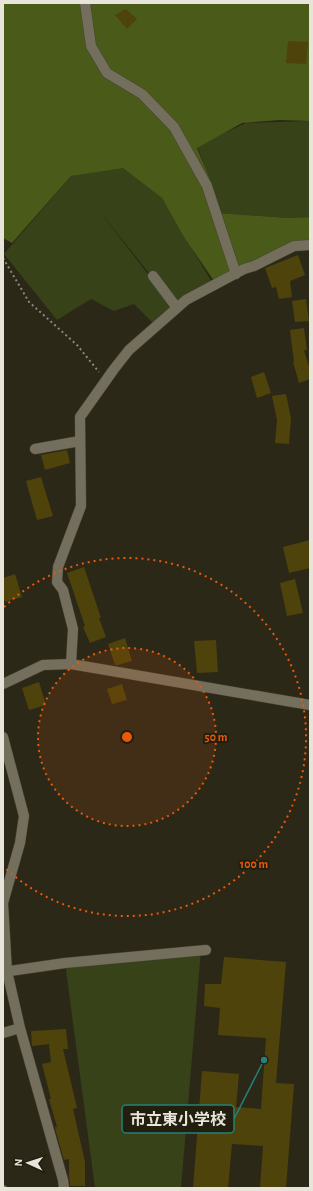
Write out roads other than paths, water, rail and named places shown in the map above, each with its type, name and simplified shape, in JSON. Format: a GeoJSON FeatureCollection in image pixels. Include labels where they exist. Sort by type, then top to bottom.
{"type":"FeatureCollection","features":[{"type":"Feature","properties":{"kind":"street"},"geometry":{"type":"LineString","coordinates":[[85,3],[91,46],[107,73],[142,94],[174,127],[207,186],[236,274]]}},
{"type":"Feature","properties":{"kind":"street"},"geometry":{"type":"LineString","coordinates":[[71,664],[73,629],[63,590],[57,582],[58,567],[81,506],[80,417],[129,350],[186,299],[244,269],[254,266],[294,246],[310,245]]}},
{"type":"Feature","properties":{"kind":"street"},"geometry":{"type":"LineString","coordinates":[[152,276],[177,308]]}},
{"type":"Feature","properties":{"kind":"street"},"geometry":{"type":"LineString","coordinates":[[35,449],[80,442]]}},
{"type":"Feature","properties":{"kind":"street"},"geometry":{"type":"LineString","coordinates":[[3,682],[42,665],[71,664],[310,705]]}},
{"type":"Feature","properties":{"kind":"street"},"geometry":{"type":"LineString","coordinates":[[3,737],[24,816],[20,843],[3,903],[5,971],[64,1188]]}},
{"type":"Feature","properties":{"kind":"street"},"geometry":{"type":"LineString","coordinates":[[5,971],[65,963],[206,950]]}},
{"type":"Feature","properties":{"kind":"street"},"geometry":{"type":"LineString","coordinates":[[3,1033],[20,1028]]}},
{"type":"Feature","properties":{"kind":"place","name":"市立東小学校"},"geometry":{"type":"Point","coordinates":[264,1060]}}]}
